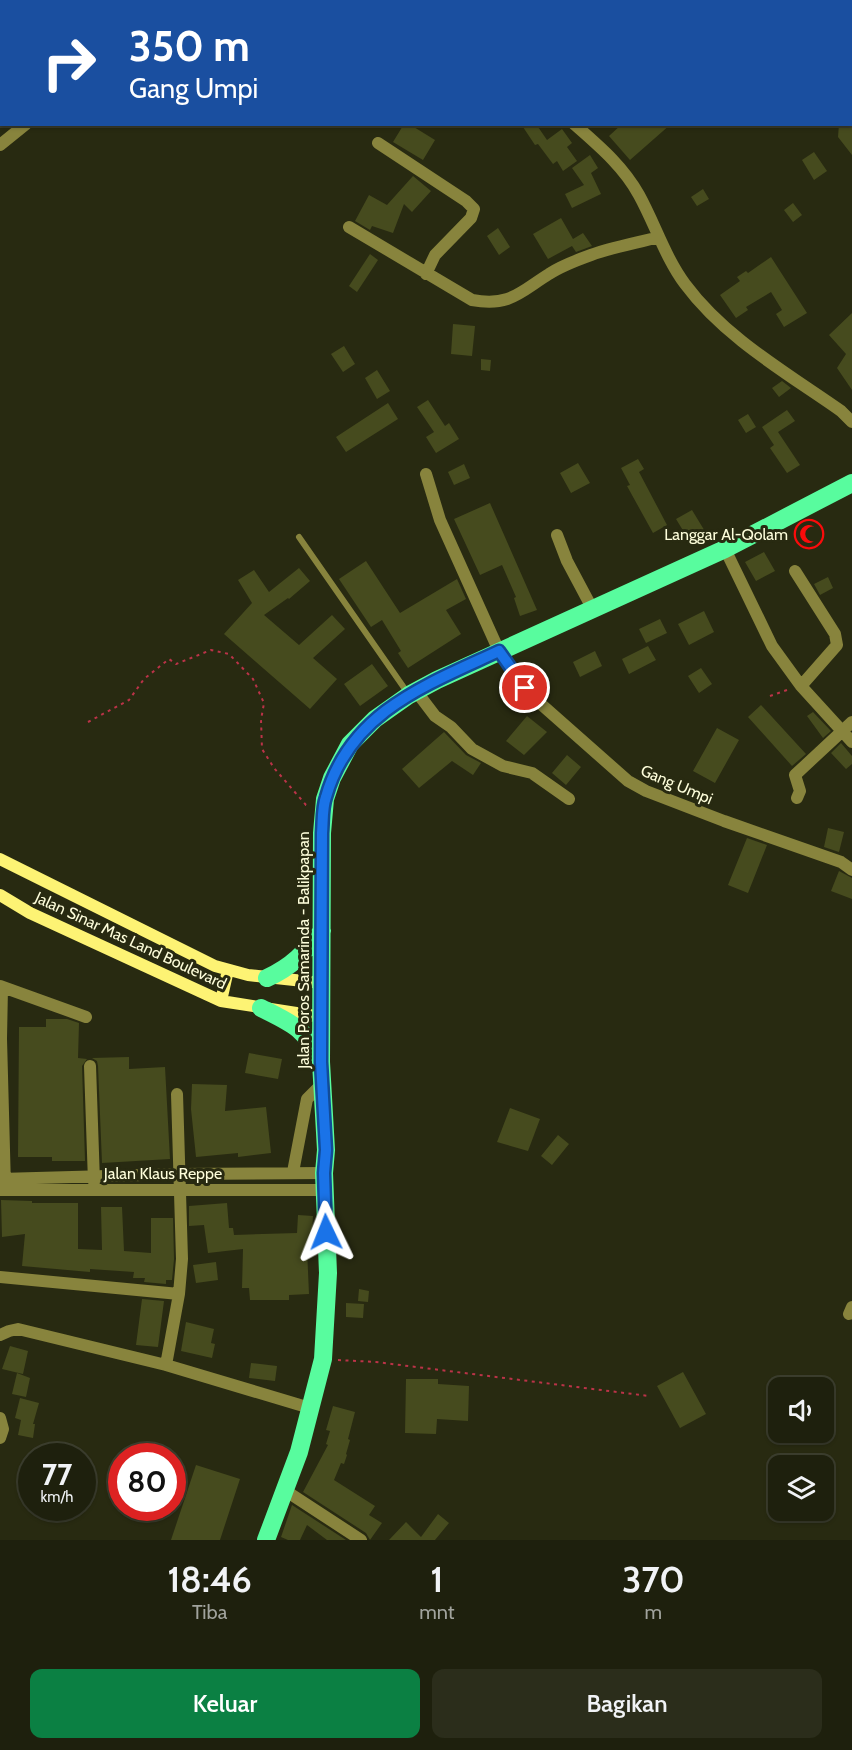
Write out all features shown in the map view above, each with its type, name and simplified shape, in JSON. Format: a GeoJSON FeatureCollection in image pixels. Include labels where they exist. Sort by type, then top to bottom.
{"type":"FeatureCollection","features":[{"type":"Feature","properties":{"kind":"highway","name":"Jalan Poros Samarinda - Balikpapan"},"geometry":{"type":"LineString","coordinates":[[266,1540],[299,1452],[323,1359],[327,1273],[326,1150],[321,1062],[322,833],[325,799],[350,744],[375,719],[437,680],[725,549],[852,483]]}},
{"type":"Feature","properties":{"kind":"highway"},"geometry":{"type":"LineString","coordinates":[[267,978],[283,971],[301,957],[322,931]]}},
{"type":"Feature","properties":{"kind":"highway"},"geometry":{"type":"LineString","coordinates":[[261,1008],[298,1028],[310,1040],[321,1062]]}},
{"type":"Feature","properties":{"kind":"street"},"geometry":{"type":"LineString","coordinates":[[0,145],[24,126]]}},
{"type":"Feature","properties":{"kind":"street"},"geometry":{"type":"LineString","coordinates":[[576,126],[623,169],[639,194],[684,283],[714,317],[754,350],[841,411],[852,422]]}},
{"type":"Feature","properties":{"kind":"street"},"geometry":{"type":"LineString","coordinates":[[378,143],[466,201],[474,209],[471,218],[435,255],[426,274]]}},
{"type":"Feature","properties":{"kind":"street"},"geometry":{"type":"LineString","coordinates":[[349,227],[472,300],[489,303],[507,300],[522,293],[550,273],[591,255],[659,237]]}},
{"type":"Feature","properties":{"kind":"street","name":"Gang Umpi"},"geometry":{"type":"LineString","coordinates":[[426,474],[440,520],[499,651],[525,688],[542,705],[628,781],[646,791],[841,862],[852,870]]}},
{"type":"Feature","properties":{"kind":"street"},"geometry":{"type":"LineString","coordinates":[[558,536],[567,561],[592,608]]}},
{"type":"Feature","properties":{"kind":"street"},"geometry":{"type":"LineString","coordinates":[[725,549],[772,646],[801,686],[852,742]]}},
{"type":"Feature","properties":{"kind":"street"},"geometry":{"type":"LineString","coordinates":[[795,571],[836,634],[838,641],[801,686]]}},
{"type":"Feature","properties":{"kind":"street"},"geometry":{"type":"LineString","coordinates":[[413,693],[472,749],[503,766],[532,772],[569,799]]}},
{"type":"Feature","properties":{"kind":"street"},"geometry":{"type":"LineString","coordinates":[[798,798],[800,787],[795,775],[852,722]]}},
{"type":"Feature","properties":{"kind":"street","name":"Jalan Sinar Mas Land Boulevard"},"geometry":{"type":"LineString","coordinates":[[0,859],[161,940],[228,970],[267,978],[322,983]]}},
{"type":"Feature","properties":{"kind":"street","name":"Jalan Sinar Mas Land Boulevard"},"geometry":{"type":"LineString","coordinates":[[0,895],[30,913],[221,1001],[322,1017]]}},
{"type":"Feature","properties":{"kind":"street"},"geometry":{"type":"LineString","coordinates":[[221,1001],[228,970]]}},
{"type":"Feature","properties":{"kind":"street"},"geometry":{"type":"LineString","coordinates":[[3,1185],[5,1123],[1,986],[86,1017]]}},
{"type":"Feature","properties":{"kind":"street"},"geometry":{"type":"LineString","coordinates":[[90,1066],[94,1189]]}},
{"type":"Feature","properties":{"kind":"street"},"geometry":{"type":"LineString","coordinates":[[286,1190],[307,1099],[323,1083]]}},
{"type":"Feature","properties":{"kind":"street"},"geometry":{"type":"LineString","coordinates":[[166,1365],[179,1294],[182,1259],[177,1094]]}},
{"type":"Feature","properties":{"kind":"street","name":"Jalan Klaus Reppe"},"geometry":{"type":"LineString","coordinates":[[3,1185],[95,1176],[289,1172],[325,1181]]}},
{"type":"Feature","properties":{"kind":"street","name":"Jalan Klaus Reppe"},"geometry":{"type":"LineString","coordinates":[[3,1185],[94,1189],[286,1190],[325,1181]]}},
{"type":"Feature","properties":{"kind":"street"},"geometry":{"type":"LineString","coordinates":[[0,1277],[179,1294]]}},
{"type":"Feature","properties":{"kind":"street"},"geometry":{"type":"LineString","coordinates":[[0,1335],[9,1330],[18,1329],[166,1365],[310,1408]]}},
{"type":"Feature","properties":{"kind":"street"},"geometry":{"type":"LineString","coordinates":[[0,1418],[3,1429],[0,1438]]}},
{"type":"Feature","properties":{"kind":"street"},"geometry":{"type":"LineString","coordinates":[[286,1491],[361,1540]]}},
{"type":"Feature","properties":{"kind":"lane"},"geometry":{"type":"LineString","coordinates":[[299,537],[413,693]]}},
{"type":"Feature","properties":{"kind":"path"},"geometry":{"type":"LineString","coordinates":[[88,722],[129,699],[144,680],[169,659],[176,664],[211,650],[229,654],[253,679],[264,703],[261,720],[262,749],[274,768],[306,805],[324,811]]}},
{"type":"Feature","properties":{"kind":"path"},"geometry":{"type":"LineString","coordinates":[[770,696],[801,686]]}},
{"type":"Feature","properties":{"kind":"path"},"geometry":{"type":"LineString","coordinates":[[323,1359],[375,1362],[649,1396]]}},
{"type":"Feature","properties":{"kind":"building"},"geometry":{"type":"Polygon","coordinates":[[[403,126],[412,126],[435,140],[423,160],[393,142],[403,126]]]}},
{"type":"Feature","properties":{"kind":"building"},"geometry":{"type":"Polygon","coordinates":[[[522,126],[537,126],[547,140],[562,129],[572,143],[567,147],[577,161],[563,171],[557,161],[553,164],[538,144],[535,145],[522,126]]]}},
{"type":"Feature","properties":{"kind":"building"},"geometry":{"type":"Polygon","coordinates":[[[620,126],[669,126],[630,160],[609,136],[620,126]]]}},
{"type":"Feature","properties":{"kind":"building"},"geometry":{"type":"Polygon","coordinates":[[[839,126],[852,126],[852,155],[838,137],[839,126]]]}},
{"type":"Feature","properties":{"kind":"building"},"geometry":{"type":"Polygon","coordinates":[[[814,152],[827,171],[814,180],[802,160],[814,152]]]}},
{"type":"Feature","properties":{"kind":"building"},"geometry":{"type":"Polygon","coordinates":[[[590,155],[598,168],[591,173],[601,194],[572,208],[565,194],[584,185],[572,168],[590,155]]]}},
{"type":"Feature","properties":{"kind":"building"},"geometry":{"type":"Polygon","coordinates":[[[413,176],[431,191],[412,212],[404,204],[393,233],[372,226],[370,230],[355,221],[369,195],[387,205],[413,176]]]}},
{"type":"Feature","properties":{"kind":"building"},"geometry":{"type":"Polygon","coordinates":[[[703,189],[709,199],[697,206],[691,197],[703,189]]]}},
{"type":"Feature","properties":{"kind":"building"},"geometry":{"type":"Polygon","coordinates":[[[793,203],[802,215],[793,222],[784,210],[793,203]]]}},
{"type":"Feature","properties":{"kind":"building"},"geometry":{"type":"Polygon","coordinates":[[[561,218],[573,239],[583,233],[592,246],[576,252],[572,246],[548,259],[533,234],[561,218]]]}},
{"type":"Feature","properties":{"kind":"building"},"geometry":{"type":"Polygon","coordinates":[[[498,228],[510,247],[499,255],[487,236],[498,228]]]}},
{"type":"Feature","properties":{"kind":"building"},"geometry":{"type":"Polygon","coordinates":[[[370,254],[378,260],[357,292],[349,286],[370,254]]]}},
{"type":"Feature","properties":{"kind":"building"},"geometry":{"type":"Polygon","coordinates":[[[771,257],[807,313],[784,327],[776,314],[782,310],[771,292],[746,307],[748,310],[736,318],[720,295],[740,281],[737,277],[746,271],[748,273],[771,257]]]}},
{"type":"Feature","properties":{"kind":"building"},"geometry":{"type":"Polygon","coordinates":[[[852,313],[852,390],[837,368],[846,354],[829,335],[852,313]]]}},
{"type":"Feature","properties":{"kind":"building"},"geometry":{"type":"Polygon","coordinates":[[[453,324],[475,326],[472,356],[451,354],[453,324]]]}},
{"type":"Feature","properties":{"kind":"building"},"geometry":{"type":"Polygon","coordinates":[[[344,346],[355,364],[343,372],[331,354],[344,346]]]}},
{"type":"Feature","properties":{"kind":"building"},"geometry":{"type":"Polygon","coordinates":[[[481,359],[491,360],[490,371],[481,370],[481,359]]]}},
{"type":"Feature","properties":{"kind":"building"},"geometry":{"type":"Polygon","coordinates":[[[377,370],[390,391],[377,399],[365,378],[377,370]]]}},
{"type":"Feature","properties":{"kind":"building"},"geometry":{"type":"Polygon","coordinates":[[[782,381],[791,388],[779,397],[772,388],[782,381]]]}},
{"type":"Feature","properties":{"kind":"building"},"geometry":{"type":"Polygon","coordinates":[[[428,400],[445,426],[449,423],[459,439],[436,453],[426,437],[434,432],[417,407],[428,400]]]}},
{"type":"Feature","properties":{"kind":"building"},"geometry":{"type":"Polygon","coordinates":[[[388,403],[398,419],[346,452],[336,437],[388,403]]]}},
{"type":"Feature","properties":{"kind":"building"},"geometry":{"type":"Polygon","coordinates":[[[787,410],[795,421],[778,432],[800,465],[787,473],[770,448],[774,445],[762,427],[787,410]]]}},
{"type":"Feature","properties":{"kind":"building"},"geometry":{"type":"Polygon","coordinates":[[[748,414],[756,427],[746,433],[738,420],[748,414]]]}},
{"type":"Feature","properties":{"kind":"building"},"geometry":{"type":"Polygon","coordinates":[[[638,459],[644,469],[639,472],[667,525],[653,533],[627,486],[630,485],[621,468],[638,459]]]}},
{"type":"Feature","properties":{"kind":"building"},"geometry":{"type":"Polygon","coordinates":[[[578,463],[590,483],[571,493],[560,473],[578,463]]]}},
{"type":"Feature","properties":{"kind":"building"},"geometry":{"type":"Polygon","coordinates":[[[464,464],[470,478],[454,485],[448,472],[464,464]]]}},
{"type":"Feature","properties":{"kind":"building"},"geometry":{"type":"Polygon","coordinates":[[[490,503],[537,610],[520,616],[514,598],[516,597],[502,565],[480,575],[454,519],[490,503]]]}},
{"type":"Feature","properties":{"kind":"building"},"geometry":{"type":"Polygon","coordinates":[[[692,510],[706,533],[690,542],[676,519],[692,510]]]}},
{"type":"Feature","properties":{"kind":"building"},"geometry":{"type":"Polygon","coordinates":[[[764,552],[775,571],[756,581],[745,562],[764,552]]]}},
{"type":"Feature","properties":{"kind":"building"},"geometry":{"type":"Polygon","coordinates":[[[366,561],[400,613],[457,579],[466,599],[446,610],[461,634],[408,668],[398,653],[401,651],[382,620],[371,627],[339,579],[366,561]]]}},
{"type":"Feature","properties":{"kind":"building"},"geometry":{"type":"Polygon","coordinates":[[[299,568],[310,581],[289,599],[264,615],[299,645],[332,615],[345,629],[313,658],[337,679],[310,709],[224,634],[252,603],[238,580],[254,570],[269,592],[299,568]]]}},
{"type":"Feature","properties":{"kind":"building"},"geometry":{"type":"Polygon","coordinates":[[[828,577],[833,588],[820,595],[814,584],[828,577]]]}},
{"type":"Feature","properties":{"kind":"building"},"geometry":{"type":"Polygon","coordinates":[[[704,611],[714,632],[689,645],[678,624],[704,611]]]}},
{"type":"Feature","properties":{"kind":"building"},"geometry":{"type":"Polygon","coordinates":[[[660,619],[667,633],[646,643],[639,629],[660,619]]]}},
{"type":"Feature","properties":{"kind":"building"},"geometry":{"type":"Polygon","coordinates":[[[648,646],[656,660],[629,674],[622,659],[648,646]]]}},
{"type":"Feature","properties":{"kind":"building"},"geometry":{"type":"Polygon","coordinates":[[[595,651],[602,666],[580,677],[573,662],[595,651]]]}},
{"type":"Feature","properties":{"kind":"building"},"geometry":{"type":"Polygon","coordinates":[[[372,664],[388,686],[360,706],[344,684],[372,664]]]}},
{"type":"Feature","properties":{"kind":"building"},"geometry":{"type":"Polygon","coordinates":[[[701,668],[712,684],[699,693],[688,676],[701,668]]]}},
{"type":"Feature","properties":{"kind":"building"},"geometry":{"type":"Polygon","coordinates":[[[761,705],[806,754],[792,766],[748,717],[761,705]]]}},
{"type":"Feature","properties":{"kind":"building"},"geometry":{"type":"Polygon","coordinates":[[[813,712],[831,731],[823,738],[807,716],[813,712]]]}},
{"type":"Feature","properties":{"kind":"building"},"geometry":{"type":"Polygon","coordinates":[[[527,716],[547,732],[524,755],[506,741],[527,716]]]}},
{"type":"Feature","properties":{"kind":"building"},"geometry":{"type":"Polygon","coordinates":[[[717,728],[739,740],[715,783],[693,771],[717,728]]]}},
{"type":"Feature","properties":{"kind":"building"},"geometry":{"type":"Polygon","coordinates":[[[444,732],[466,755],[481,763],[473,775],[452,761],[419,788],[402,769],[444,732]]]}},
{"type":"Feature","properties":{"kind":"building"},"geometry":{"type":"Polygon","coordinates":[[[841,743],[852,756],[852,764],[846,769],[831,753],[841,743]]]}},
{"type":"Feature","properties":{"kind":"building"},"geometry":{"type":"Polygon","coordinates":[[[567,755],[581,767],[566,785],[552,773],[567,755]]]}},
{"type":"Feature","properties":{"kind":"building"},"geometry":{"type":"Polygon","coordinates":[[[828,828],[844,832],[839,852],[824,847],[828,828]]]}},
{"type":"Feature","properties":{"kind":"building"},"geometry":{"type":"Polygon","coordinates":[[[747,838],[767,845],[748,893],[728,885],[747,838]]]}},
{"type":"Feature","properties":{"kind":"building"},"geometry":{"type":"Polygon","coordinates":[[[839,871],[852,878],[852,899],[831,891],[839,871]]]}},
{"type":"Feature","properties":{"kind":"building"},"geometry":{"type":"Polygon","coordinates":[[[46,1019],[67,1019],[79,1023],[78,1058],[87,1059],[82,1066],[85,1161],[52,1161],[52,1157],[18,1157],[19,1027],[46,1027],[46,1019]]]}},
{"type":"Feature","properties":{"kind":"building"},"geometry":{"type":"Polygon","coordinates":[[[249,1053],[282,1059],[278,1079],[245,1073],[249,1053]]]}},
{"type":"Feature","properties":{"kind":"building"},"geometry":{"type":"Polygon","coordinates":[[[129,1057],[129,1069],[165,1067],[170,1159],[102,1163],[98,1066],[97,1061],[92,1058],[129,1057]]]}},
{"type":"Feature","properties":{"kind":"building"},"geometry":{"type":"Polygon","coordinates":[[[192,1084],[227,1085],[225,1111],[266,1107],[271,1153],[238,1157],[238,1153],[196,1157],[191,1109],[192,1084]]]}},
{"type":"Feature","properties":{"kind":"building"},"geometry":{"type":"Polygon","coordinates":[[[510,1108],[540,1119],[528,1151],[497,1142],[510,1108]]]}},
{"type":"Feature","properties":{"kind":"building"},"geometry":{"type":"Polygon","coordinates":[[[558,1135],[569,1144],[552,1165],[541,1156],[558,1135]]]}},
{"type":"Feature","properties":{"kind":"building"},"geometry":{"type":"Polygon","coordinates":[[[1,1200],[78,1203],[78,1249],[102,1250],[101,1207],[122,1207],[124,1251],[151,1253],[151,1218],[173,1218],[172,1280],[166,1280],[166,1284],[144,1282],[145,1278],[133,1278],[134,1272],[90,1269],[90,1272],[22,1266],[25,1234],[2,1237],[1,1200]]]}},
{"type":"Feature","properties":{"kind":"building"},"geometry":{"type":"Polygon","coordinates":[[[227,1203],[229,1228],[233,1228],[234,1235],[297,1233],[298,1215],[313,1216],[311,1250],[307,1249],[309,1294],[289,1295],[289,1300],[250,1300],[249,1288],[242,1288],[243,1249],[208,1253],[204,1225],[189,1226],[189,1206],[227,1203]]]}},
{"type":"Feature","properties":{"kind":"building"},"geometry":{"type":"Polygon","coordinates":[[[216,1262],[218,1280],[196,1283],[193,1265],[216,1262]]]}},
{"type":"Feature","properties":{"kind":"building"},"geometry":{"type":"Polygon","coordinates":[[[359,1289],[369,1291],[368,1302],[358,1301],[359,1289]]]}},
{"type":"Feature","properties":{"kind":"building"},"geometry":{"type":"Polygon","coordinates":[[[142,1299],[164,1301],[158,1347],[136,1345],[142,1299]]]}},
{"type":"Feature","properties":{"kind":"building"},"geometry":{"type":"Polygon","coordinates":[[[346,1303],[364,1304],[363,1318],[346,1317],[346,1303]]]}},
{"type":"Feature","properties":{"kind":"building"},"geometry":{"type":"Polygon","coordinates":[[[186,1322],[214,1329],[211,1343],[215,1344],[212,1358],[181,1351],[186,1322]]]}},
{"type":"Feature","properties":{"kind":"building"},"geometry":{"type":"Polygon","coordinates":[[[10,1346],[28,1351],[23,1374],[2,1369],[10,1346]]]}},
{"type":"Feature","properties":{"kind":"building"},"geometry":{"type":"Polygon","coordinates":[[[251,1363],[277,1366],[275,1381],[249,1378],[251,1363]]]}},
{"type":"Feature","properties":{"kind":"building"},"geometry":{"type":"Polygon","coordinates":[[[683,1372],[706,1414],[680,1428],[657,1386],[683,1372]]]}},
{"type":"Feature","properties":{"kind":"building"},"geometry":{"type":"Polygon","coordinates":[[[17,1373],[30,1378],[26,1397],[12,1394],[17,1373]]]}},
{"type":"Feature","properties":{"kind":"building"},"geometry":{"type":"Polygon","coordinates":[[[406,1379],[438,1379],[438,1384],[469,1386],[468,1421],[437,1419],[436,1434],[405,1433],[406,1379]]]}},
{"type":"Feature","properties":{"kind":"building"},"geometry":{"type":"Polygon","coordinates":[[[20,1398],[39,1403],[33,1424],[35,1424],[33,1438],[18,1435],[21,1420],[15,1418],[20,1398]]]}},
{"type":"Feature","properties":{"kind":"building"},"geometry":{"type":"Polygon","coordinates":[[[333,1406],[355,1412],[348,1439],[350,1440],[347,1455],[334,1480],[375,1506],[369,1515],[382,1523],[370,1540],[366,1533],[303,1492],[328,1445],[326,1444],[330,1431],[326,1430],[333,1406]]]}},
{"type":"Feature","properties":{"kind":"building"},"geometry":{"type":"Polygon","coordinates":[[[196,1465],[240,1479],[220,1540],[171,1540],[177,1521],[186,1521],[186,1495],[196,1465]]]}},
{"type":"Feature","properties":{"kind":"building"},"geometry":{"type":"Polygon","coordinates":[[[292,1505],[346,1540],[327,1540],[307,1525],[300,1540],[288,1540],[281,1537],[292,1505]]]}},
{"type":"Feature","properties":{"kind":"building"},"geometry":{"type":"Polygon","coordinates":[[[438,1514],[449,1523],[435,1540],[389,1540],[406,1522],[421,1537],[438,1514]]]}},
{"type":"Feature","properties":{"kind":"place","name":"Langgar Al-Qolam"},"geometry":{"type":"Point","coordinates":[809,534]}},
{"type":"Feature","properties":{"kind":"route"},"geometry":{"type":"LineString","coordinates":[[326,1232],[324,1173],[326,1150],[321,1062],[322,833],[325,799],[350,744],[375,719],[409,695],[499,651],[525,688]]}}]}
